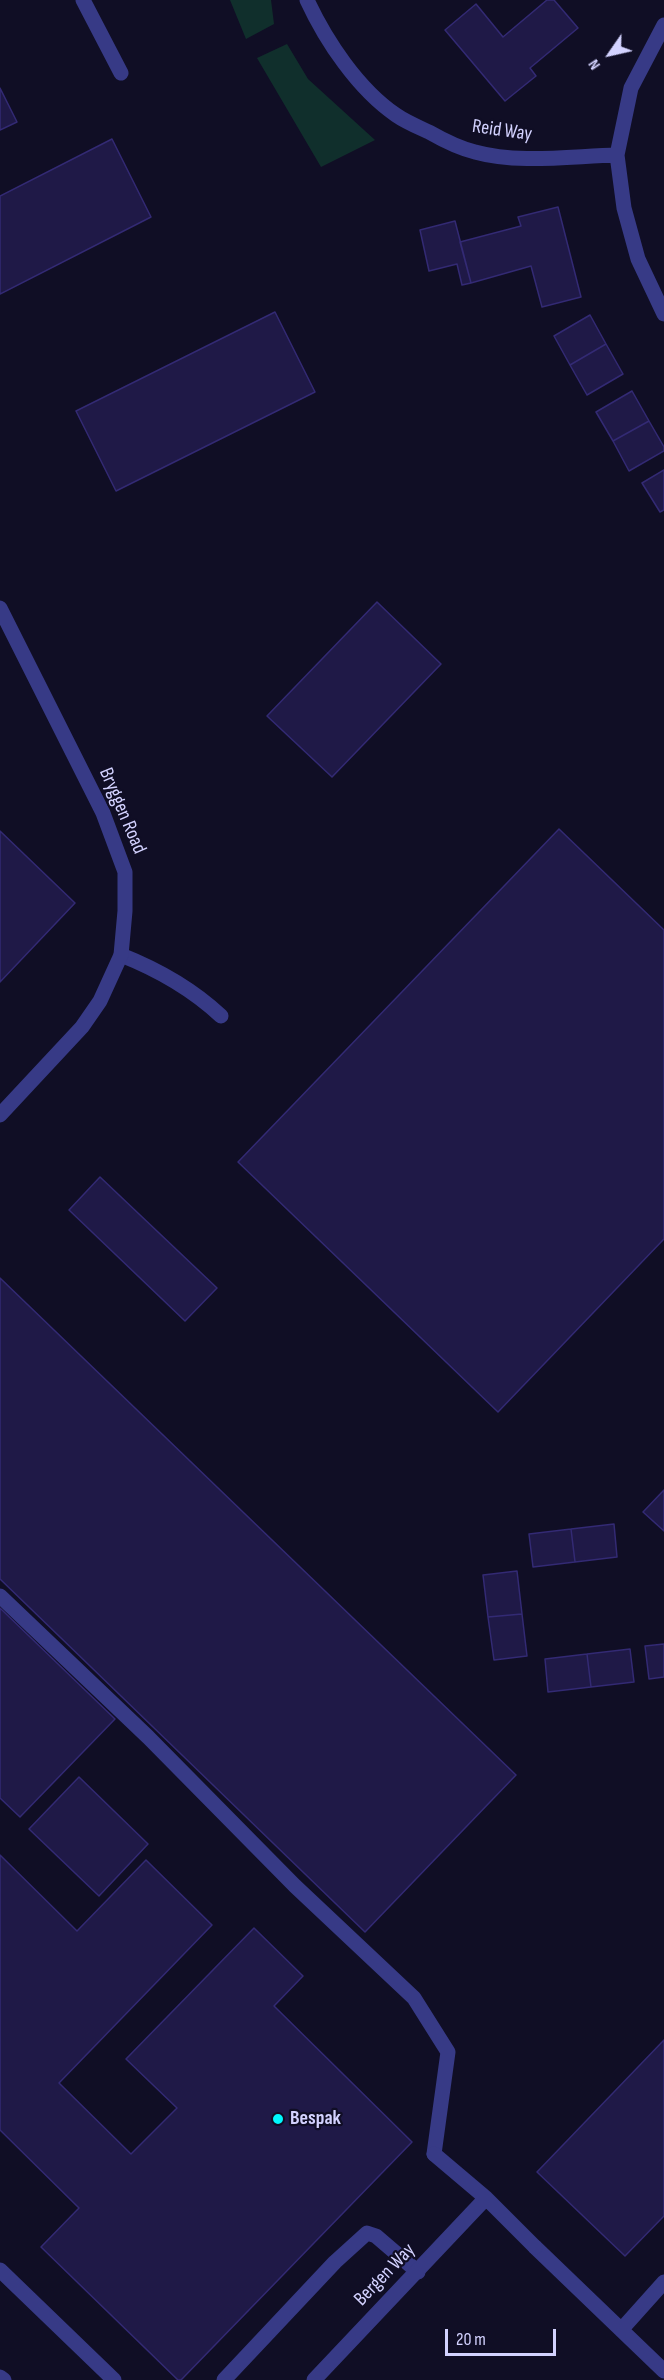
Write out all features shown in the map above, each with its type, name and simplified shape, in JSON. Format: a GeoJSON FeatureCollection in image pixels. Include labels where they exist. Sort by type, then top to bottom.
{"type":"FeatureCollection","features":[{"type":"Feature","properties":{"kind":"street"},"geometry":{"type":"LineString","coordinates":[[83,0],[121,73]]}},
{"type":"Feature","properties":{"kind":"street","name":"Reid Way"},"geometry":{"type":"LineString","coordinates":[[307,0],[316,21],[339,56],[366,88],[396,115],[442,140],[475,152],[510,158],[617,155]]}},
{"type":"Feature","properties":{"kind":"street"},"geometry":{"type":"LineString","coordinates":[[664,25],[631,88],[617,155],[624,208],[638,259],[664,314]]}},
{"type":"Feature","properties":{"kind":"street","name":"Bryggen Road"},"geometry":{"type":"LineString","coordinates":[[0,608],[103,813],[125,872],[125,911],[121,955],[100,1000],[82,1028],[0,1115]]}},
{"type":"Feature","properties":{"kind":"street"},"geometry":{"type":"LineString","coordinates":[[121,955],[176,981],[198,995],[221,1016]]}},
{"type":"Feature","properties":{"kind":"street"},"geometry":{"type":"LineString","coordinates":[[0,1596],[148,1737],[295,1886],[414,1998],[448,2052],[434,2154],[486,2198],[664,2371]]}},
{"type":"Feature","properties":{"kind":"street","name":"Bergen Way"},"geometry":{"type":"LineString","coordinates":[[314,2380],[486,2198]]}},
{"type":"Feature","properties":{"kind":"street"},"geometry":{"type":"LineString","coordinates":[[224,2380],[335,2262],[367,2233],[376,2236],[418,2272]]}},
{"type":"Feature","properties":{"kind":"street"},"geometry":{"type":"LineString","coordinates":[[0,2270],[114,2380]]}},
{"type":"Feature","properties":{"kind":"street"},"geometry":{"type":"LineString","coordinates":[[621,2330],[664,2282]]}},
{"type":"Feature","properties":{"kind":"street"},"geometry":{"type":"LineString","coordinates":[[0,2377],[4,2380]]}},
{"type":"Feature","properties":{"kind":"green space"},"geometry":{"type":"Polygon","coordinates":[[[230,0],[271,0],[274,24],[246,39],[230,0]]]}},
{"type":"Feature","properties":{"kind":"green space"},"geometry":{"type":"Polygon","coordinates":[[[287,44],[308,79],[375,140],[321,167],[257,58],[287,44]]]}},
{"type":"Feature","properties":{"kind":"building"},"geometry":{"type":"Polygon","coordinates":[[[547,0],[554,0],[578,28],[530,68],[536,76],[505,101],[445,30],[476,4],[503,37],[547,0]]]}},
{"type":"Feature","properties":{"kind":"building"},"geometry":{"type":"Polygon","coordinates":[[[0,88],[17,122],[0,130],[0,88]]]}},
{"type":"Feature","properties":{"kind":"building"},"geometry":{"type":"Polygon","coordinates":[[[112,139],[151,217],[0,294],[0,196],[112,139]]]}},
{"type":"Feature","properties":{"kind":"building"},"geometry":{"type":"Polygon","coordinates":[[[558,207],[581,297],[542,307],[531,266],[471,283],[460,242],[521,226],[518,217],[558,207]]]}},
{"type":"Feature","properties":{"kind":"building"},"geometry":{"type":"Polygon","coordinates":[[[455,221],[471,283],[462,285],[457,264],[429,271],[420,230],[455,221]]]}},
{"type":"Feature","properties":{"kind":"building"},"geometry":{"type":"Polygon","coordinates":[[[275,312],[315,392],[116,491],[76,411],[275,312]]]}},
{"type":"Feature","properties":{"kind":"building"},"geometry":{"type":"Polygon","coordinates":[[[590,315],[606,344],[570,365],[554,336],[590,315]]]}},
{"type":"Feature","properties":{"kind":"building"},"geometry":{"type":"Polygon","coordinates":[[[606,344],[623,374],[587,395],[570,365],[606,344]]]}},
{"type":"Feature","properties":{"kind":"building"},"geometry":{"type":"Polygon","coordinates":[[[632,391],[649,421],[613,441],[596,412],[632,391]]]}},
{"type":"Feature","properties":{"kind":"building"},"geometry":{"type":"Polygon","coordinates":[[[649,421],[664,451],[629,471],[613,441],[649,421]]]}},
{"type":"Feature","properties":{"kind":"building"},"geometry":{"type":"Polygon","coordinates":[[[664,470],[664,510],[660,512],[642,483],[664,470]]]}},
{"type":"Feature","properties":{"kind":"building"},"geometry":{"type":"Polygon","coordinates":[[[377,602],[441,664],[332,777],[267,716],[377,602]]]}},
{"type":"Feature","properties":{"kind":"building"},"geometry":{"type":"Polygon","coordinates":[[[559,829],[664,930],[664,1239],[498,1412],[238,1162],[559,829]]]}},
{"type":"Feature","properties":{"kind":"building"},"geometry":{"type":"Polygon","coordinates":[[[0,831],[75,903],[0,982],[0,831]]]}},
{"type":"Feature","properties":{"kind":"building"},"geometry":{"type":"Polygon","coordinates":[[[100,1177],[217,1288],[185,1321],[69,1210],[100,1177]]]}},
{"type":"Feature","properties":{"kind":"building"},"geometry":{"type":"Polygon","coordinates":[[[0,1278],[516,1775],[365,1932],[0,1579],[0,1278]]]}},
{"type":"Feature","properties":{"kind":"building"},"geometry":{"type":"Polygon","coordinates":[[[664,1490],[664,1531],[643,1512],[664,1490]]]}},
{"type":"Feature","properties":{"kind":"building"},"geometry":{"type":"Polygon","coordinates":[[[614,1524],[617,1557],[575,1562],[571,1529],[614,1524]]]}},
{"type":"Feature","properties":{"kind":"building"},"geometry":{"type":"Polygon","coordinates":[[[571,1529],[575,1562],[533,1567],[529,1534],[571,1529]]]}},
{"type":"Feature","properties":{"kind":"building"},"geometry":{"type":"Polygon","coordinates":[[[517,1571],[522,1614],[488,1617],[483,1575],[517,1571]]]}},
{"type":"Feature","properties":{"kind":"building"},"geometry":{"type":"Polygon","coordinates":[[[0,1608],[115,1719],[20,1817],[0,1798],[0,1608]]]}},
{"type":"Feature","properties":{"kind":"building"},"geometry":{"type":"Polygon","coordinates":[[[522,1614],[527,1656],[494,1660],[488,1617],[522,1614]]]}},
{"type":"Feature","properties":{"kind":"building"},"geometry":{"type":"Polygon","coordinates":[[[664,1644],[664,1677],[649,1679],[645,1646],[664,1644]]]}},
{"type":"Feature","properties":{"kind":"building"},"geometry":{"type":"Polygon","coordinates":[[[630,1649],[634,1682],[591,1687],[587,1654],[630,1649]]]}},
{"type":"Feature","properties":{"kind":"building"},"geometry":{"type":"Polygon","coordinates":[[[587,1654],[591,1687],[548,1692],[545,1659],[587,1654]]]}},
{"type":"Feature","properties":{"kind":"building"},"geometry":{"type":"Polygon","coordinates":[[[79,1777],[148,1844],[99,1896],[29,1829],[79,1777]]]}},
{"type":"Feature","properties":{"kind":"building","name":"Bespak"},"geometry":{"type":"Polygon","coordinates":[[[0,1855],[77,1931],[146,1860],[212,1925],[59,2083],[131,2154],[177,2108],[126,2059],[254,1928],[303,1976],[274,2006],[412,2142],[181,2380],[178,2380],[41,2247],[79,2208],[0,2130],[0,1855]]]}},
{"type":"Feature","properties":{"kind":"building"},"geometry":{"type":"Polygon","coordinates":[[[664,2040],[664,2216],[625,2256],[537,2172],[664,2040]]]}},
{"type":"Feature","properties":{"kind":"place","name":"Bespak"},"geometry":{"type":"Point","coordinates":[278,2119]}}]}
